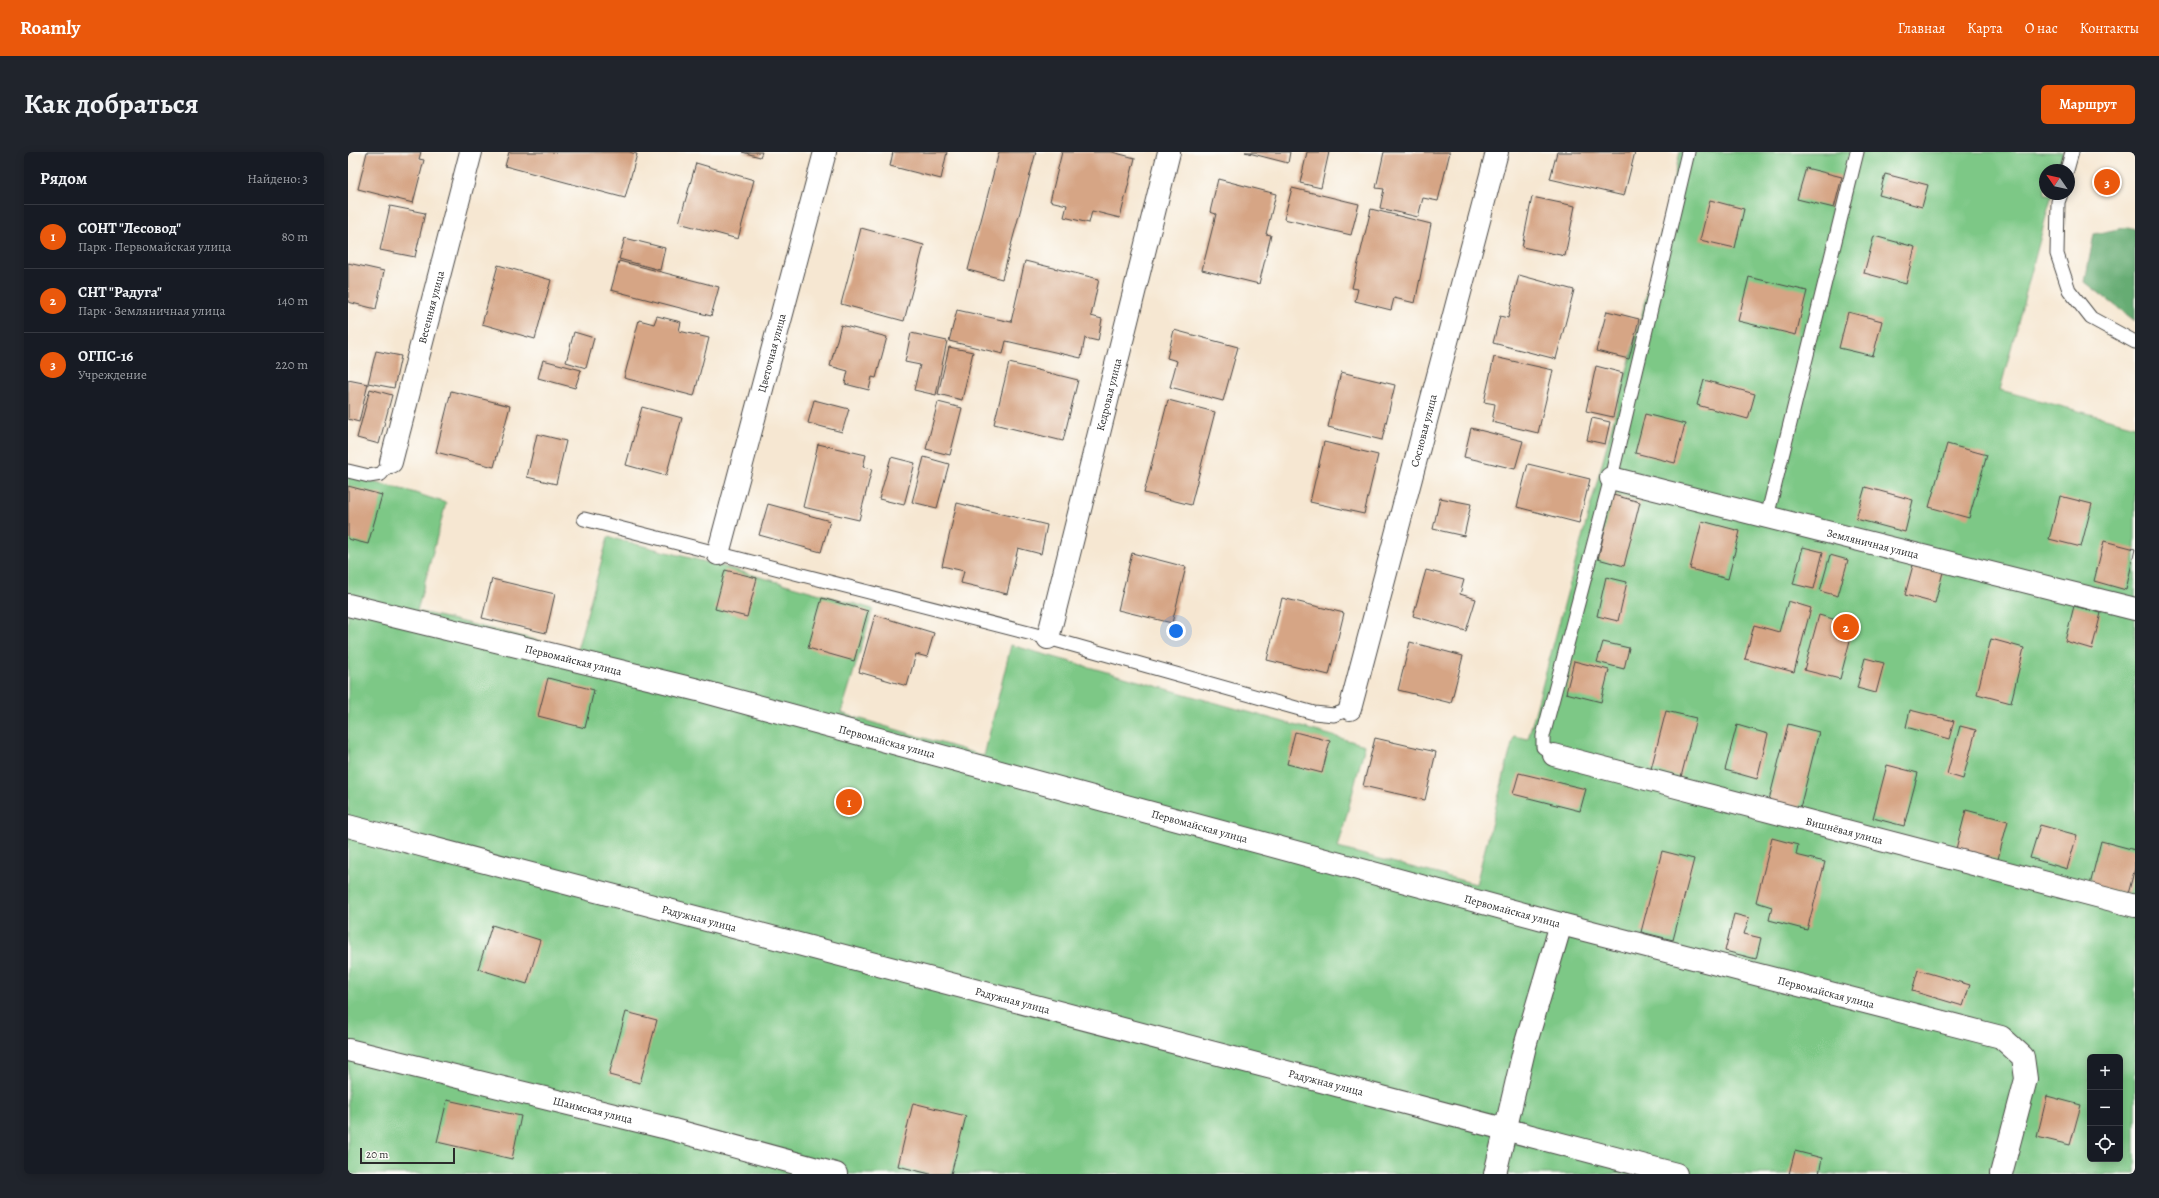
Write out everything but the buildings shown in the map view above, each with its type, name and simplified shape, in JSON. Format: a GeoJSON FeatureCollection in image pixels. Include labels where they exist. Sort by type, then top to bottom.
{"type":"FeatureCollection","features":[{"type":"Feature","properties":{"kind":"street","name":"Весенняя улица"},"geometry":{"type":"LineString","coordinates":[[390,462],[471,152]]}},
{"type":"Feature","properties":{"kind":"street","name":"Цветочная улица"},"geometry":{"type":"LineString","coordinates":[[718,554],[825,152]]}},
{"type":"Feature","properties":{"kind":"street","name":"Кедровая улица"},"geometry":{"type":"LineString","coordinates":[[1048,638],[1169,152]]}},
{"type":"Feature","properties":{"kind":"street","name":"Сосновая улица"},"geometry":{"type":"LineString","coordinates":[[1350,709],[1497,152]]}},
{"type":"Feature","properties":{"kind":"street","name":"Земляничная улица"},"geometry":{"type":"LineString","coordinates":[[1611,478],[2135,609]]}},
{"type":"Feature","properties":{"kind":"street","name":"Первомайская улица"},"geometry":{"type":"LineString","coordinates":[[348,605],[698,690],[1561,924],[2001,1037],[2024,1057],[2026,1079],[2001,1174]]}},
{"type":"Feature","properties":{"kind":"street","name":"Вишнёвая улица"},"geometry":{"type":"LineString","coordinates":[[1554,755],[2135,906]]}},
{"type":"Feature","properties":{"kind":"street","name":"Радужная улица"},"geometry":{"type":"LineString","coordinates":[[348,826],[1676,1174]]}},
{"type":"Feature","properties":{"kind":"street"},"geometry":{"type":"LineString","coordinates":[[1495,1174],[1525,1046],[1561,924]]}},
{"type":"Feature","properties":{"kind":"street","name":"Шаимская улица"},"geometry":{"type":"LineString","coordinates":[[348,1050],[663,1127],[836,1174]]}},
{"type":"Feature","properties":{"kind":"lane"},"geometry":{"type":"LineString","coordinates":[[1554,755],[1543,747],[1543,736],[1611,478],[1688,152]]}},
{"type":"Feature","properties":{"kind":"lane"},"geometry":{"type":"LineString","coordinates":[[1767,517],[1857,152]]}},
{"type":"Feature","properties":{"kind":"lane"},"geometry":{"type":"LineString","coordinates":[[2069,164],[2072,152]]}},
{"type":"Feature","properties":{"kind":"lane"},"geometry":{"type":"LineString","coordinates":[[2059,200],[2056,254],[2069,290],[2091,318],[2135,342]]}},
{"type":"Feature","properties":{"kind":"lane"},"geometry":{"type":"LineString","coordinates":[[348,470],[369,476],[382,474],[390,462]]}},
{"type":"Feature","properties":{"kind":"lane"},"geometry":{"type":"LineString","coordinates":[[584,519],[1048,638],[1314,713],[1334,715],[1350,709]]}},
{"type":"Feature","properties":{"kind":"green space"},"geometry":{"type":"Polygon","coordinates":[[[1680,152],[2063,152],[2060,164],[2039,164],[2039,200],[2050,200],[2000,390],[2135,426],[2135,1174],[348,1174],[348,476],[409,491],[446,503],[417,611],[577,650],[608,537],[718,565],[873,609],[841,713],[984,756],[1011,645],[1365,745],[1338,848],[1476,884],[1514,736],[1528,739],[1641,318],[1680,152]]]}},
{"type":"Feature","properties":{"kind":"green space"},"geometry":{"type":"Polygon","coordinates":[[[2128,227],[2135,229],[2135,321],[2085,282],[2094,234],[2128,227]]]}},
{"type":"Feature","properties":{"kind":"place","name":"ОГПС-16"},"geometry":{"type":"Point","coordinates":[2107,182]}},
{"type":"Feature","properties":{"kind":"place","name":"СНТ \"Радуга\""},"geometry":{"type":"Point","coordinates":[1846,627]}},
{"type":"Feature","properties":{"kind":"place","name":"СОНТ \"Лесовод\""},"geometry":{"type":"Point","coordinates":[849,802]}}]}
